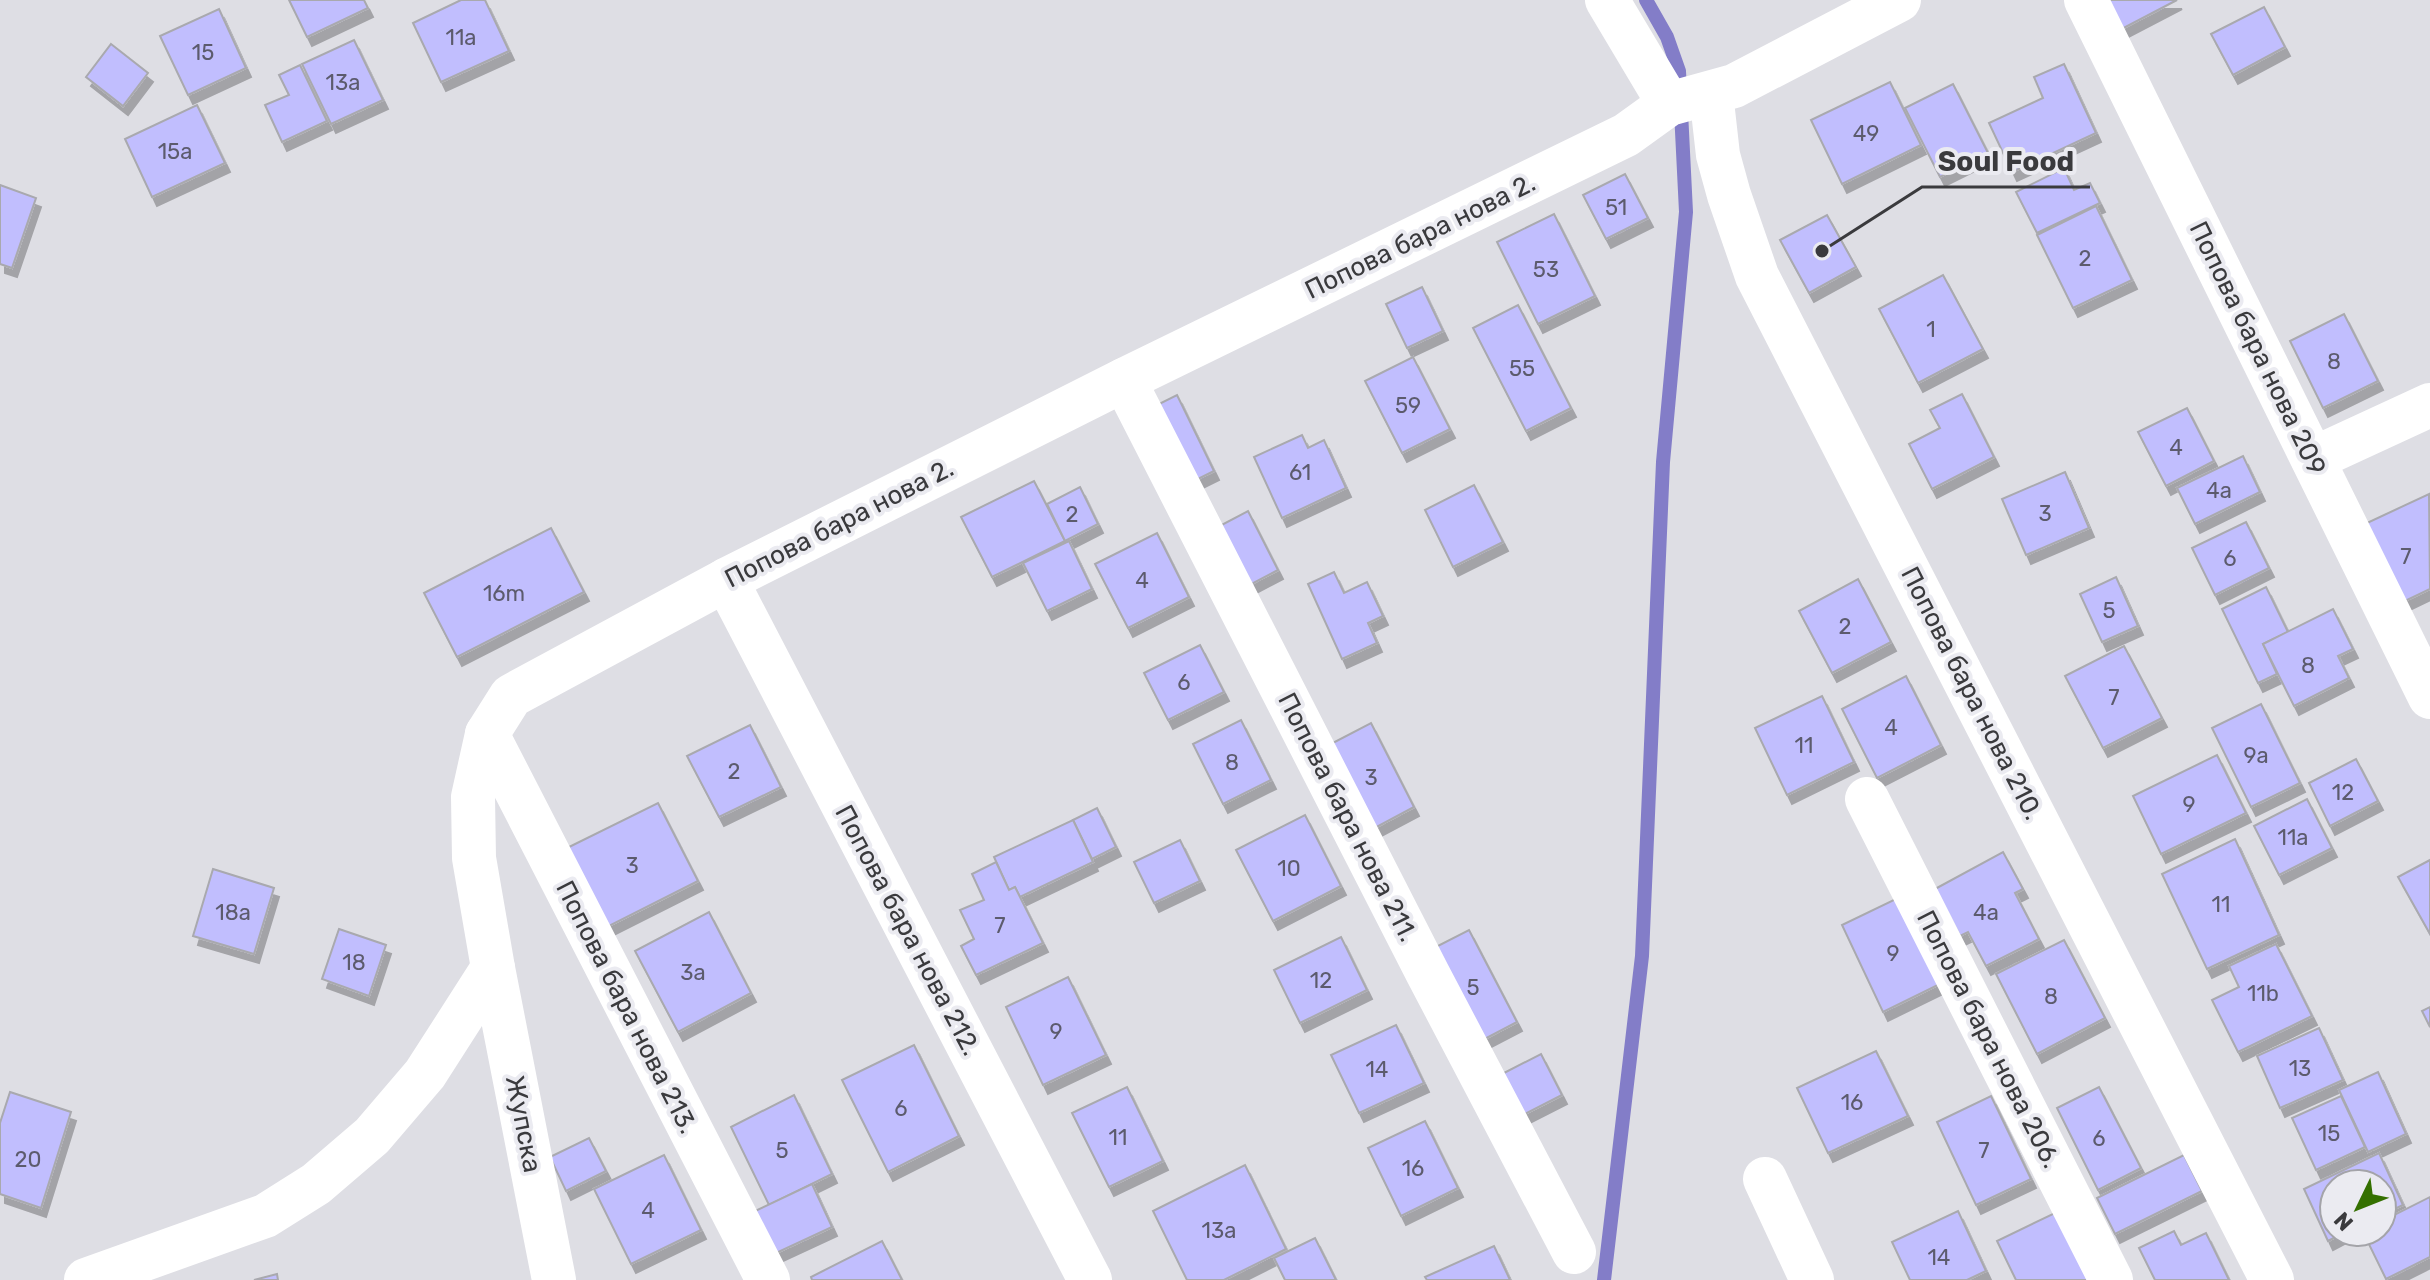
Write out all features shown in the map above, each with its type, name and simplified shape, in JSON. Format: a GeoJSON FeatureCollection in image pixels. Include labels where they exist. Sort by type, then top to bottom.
{"type":"FeatureCollection","features":[{"type":"Feature","properties":{"kind":"street"},"geometry":{"type":"LineString","coordinates":[[1607,0],[1690,98]]}},
{"type":"Feature","properties":{"kind":"street","name":"Попова бара нова 2."},"geometry":{"type":"LineString","coordinates":[[493,968],[474,858],[473,797],[487,734],[511,696],[726,580],[1124,380],[1626,135],[1690,98],[1734,86],[1899,0]]}},
{"type":"Feature","properties":{"kind":"street","name":"Попова бара нова 209"},"geometry":{"type":"LineString","coordinates":[[2086,0],[2430,697]]}},
{"type":"Feature","properties":{"kind":"street","name":"Попова бара нова 210."},"geometry":{"type":"LineString","coordinates":[[1690,98],[1718,155],[1757,276],[2272,1280]]}},
{"type":"Feature","properties":{"kind":"street","name":"Попова бара нова 211."},"geometry":{"type":"LineString","coordinates":[[1124,380],[1574,1252]]}},
{"type":"Feature","properties":{"kind":"street"},"geometry":{"type":"LineString","coordinates":[[2313,459],[2430,405]]}},
{"type":"Feature","properties":{"kind":"street","name":"Попова бара нова 212."},"geometry":{"type":"LineString","coordinates":[[726,580],[1090,1280]]}},
{"type":"Feature","properties":{"kind":"street","name":"Попова бара нова 213."},"geometry":{"type":"LineString","coordinates":[[487,734],[768,1280]]}},
{"type":"Feature","properties":{"kind":"street","name":"Попова бара нова 206."},"geometry":{"type":"LineString","coordinates":[[1867,799],[2111,1280]]}},
{"type":"Feature","properties":{"kind":"street"},"geometry":{"type":"LineString","coordinates":[[86,1280],[265,1216],[316,1184],[372,1136],[425,1074],[493,968]]}},
{"type":"Feature","properties":{"kind":"street","name":"Жупска"},"geometry":{"type":"LineString","coordinates":[[493,968],[554,1280]]}},
{"type":"Feature","properties":{"kind":"street"},"geometry":{"type":"LineString","coordinates":[[1765,1179],[1812,1280]]}},
{"type":"Feature","properties":{"kind":"building"},"geometry":{"type":"Polygon","coordinates":[[[289,0],[364,0],[368,8],[307,37],[289,0]]]}},
{"type":"Feature","properties":{"kind":"building"},"geometry":{"type":"Polygon","coordinates":[[[461,0],[485,0],[509,51],[441,82],[413,23],[461,0]]]}},
{"type":"Feature","properties":{"kind":"building"},"geometry":{"type":"Polygon","coordinates":[[[2099,0],[2177,0],[2116,32],[2099,0]]]}},
{"type":"Feature","properties":{"kind":"building"},"geometry":{"type":"Polygon","coordinates":[[[2264,7],[2285,47],[2233,75],[2211,34],[2264,7]]]}},
{"type":"Feature","properties":{"kind":"building"},"geometry":{"type":"Polygon","coordinates":[[[219,9],[246,68],[188,95],[160,36],[219,9]]]}},
{"type":"Feature","properties":{"kind":"building"},"geometry":{"type":"Polygon","coordinates":[[[354,40],[383,100],[331,124],[302,64],[354,40]]]}},
{"type":"Feature","properties":{"kind":"building"},"geometry":{"type":"Polygon","coordinates":[[[111,44],[148,73],[123,106],[86,77],[111,44]]]}},
{"type":"Feature","properties":{"kind":"building"},"geometry":{"type":"Polygon","coordinates":[[[2064,64],[2096,133],[2012,172],[1989,123],[2043,98],[2034,77],[2064,64]]]}},
{"type":"Feature","properties":{"kind":"building"},"geometry":{"type":"Polygon","coordinates":[[[300,65],[327,121],[282,142],[265,105],[289,95],[279,75],[300,65]]]}},
{"type":"Feature","properties":{"kind":"building"},"geometry":{"type":"Polygon","coordinates":[[[1890,82],[1921,145],[1842,184],[1811,120],[1890,82]]]}},
{"type":"Feature","properties":{"kind":"building"},"geometry":{"type":"Polygon","coordinates":[[[1953,84],[1988,153],[1940,177],[1905,108],[1953,84]]]}},
{"type":"Feature","properties":{"kind":"building"},"geometry":{"type":"Polygon","coordinates":[[[197,105],[225,163],[152,197],[125,139],[197,105]]]}},
{"type":"Feature","properties":{"kind":"building"},"geometry":{"type":"Polygon","coordinates":[[[2064,168],[2074,190],[2090,183],[2100,203],[2037,233],[2016,192],[2064,168]]]}},
{"type":"Feature","properties":{"kind":"building"},"geometry":{"type":"Polygon","coordinates":[[[1625,174],[1648,218],[1606,239],[1583,195],[1625,174]]]}},
{"type":"Feature","properties":{"kind":"building"},"geometry":{"type":"Polygon","coordinates":[[[0,185],[36,198],[12,268],[0,264],[0,185]]]}},
{"type":"Feature","properties":{"kind":"building"},"geometry":{"type":"Polygon","coordinates":[[[2096,206],[2132,280],[2073,308],[2037,235],[2096,206]]]}},
{"type":"Feature","properties":{"kind":"building"},"geometry":{"type":"Polygon","coordinates":[[[1554,214],[1595,296],[1538,324],[1497,242],[1554,214]]]}},
{"type":"Feature","properties":{"kind":"building"},"geometry":{"type":"Polygon","coordinates":[[[1827,215],[1856,267],[1809,293],[1780,240],[1827,215]]]}},
{"type":"Feature","properties":{"kind":"building"},"geometry":{"type":"Polygon","coordinates":[[[1943,275],[1983,349],[1918,383],[1879,309],[1943,275]]]}},
{"type":"Feature","properties":{"kind":"building"},"geometry":{"type":"Polygon","coordinates":[[[1422,287],[1443,331],[1407,348],[1386,304],[1422,287]]]}},
{"type":"Feature","properties":{"kind":"building"},"geometry":{"type":"Polygon","coordinates":[[[1518,305],[1571,408],[1526,431],[1473,328],[1518,305]]]}},
{"type":"Feature","properties":{"kind":"building"},"geometry":{"type":"Polygon","coordinates":[[[2344,314],[2378,381],[2323,408],[2290,341],[2344,314]]]}},
{"type":"Feature","properties":{"kind":"building"},"geometry":{"type":"Polygon","coordinates":[[[1413,357],[1450,429],[1402,453],[1365,381],[1413,357]]]}},
{"type":"Feature","properties":{"kind":"building"},"geometry":{"type":"Polygon","coordinates":[[[1962,394],[1994,457],[1932,489],[1909,444],[1940,428],[1930,410],[1962,394]]]}},
{"type":"Feature","properties":{"kind":"building"},"geometry":{"type":"Polygon","coordinates":[[[1177,395],[1214,471],[1186,485],[1149,409],[1177,395]]]}},
{"type":"Feature","properties":{"kind":"building"},"geometry":{"type":"Polygon","coordinates":[[[2187,408],[2214,461],[2166,486],[2138,432],[2187,408]]]}},
{"type":"Feature","properties":{"kind":"building"},"geometry":{"type":"Polygon","coordinates":[[[1302,435],[1308,448],[1324,440],[1346,488],[1282,518],[1254,457],[1302,435]]]}},
{"type":"Feature","properties":{"kind":"building"},"geometry":{"type":"Polygon","coordinates":[[[2243,456],[2260,492],[2195,524],[2177,488],[2243,456]]]}},
{"type":"Feature","properties":{"kind":"building"},"geometry":{"type":"Polygon","coordinates":[[[2065,472],[2089,528],[2026,555],[2002,499],[2065,472]]]}},
{"type":"Feature","properties":{"kind":"building"},"geometry":{"type":"Polygon","coordinates":[[[1034,481],[1065,541],[992,577],[961,517],[1034,481]]]}},
{"type":"Feature","properties":{"kind":"building"},"geometry":{"type":"Polygon","coordinates":[[[1474,485],[1503,542],[1453,567],[1425,510],[1474,485]]]}},
{"type":"Feature","properties":{"kind":"building"},"geometry":{"type":"Polygon","coordinates":[[[1080,487],[1098,524],[1065,541],[1047,504],[1080,487]]]}},
{"type":"Feature","properties":{"kind":"building"},"geometry":{"type":"Polygon","coordinates":[[[2429,494],[2430,589],[2403,602],[2367,523],[2429,494]]]}},
{"type":"Feature","properties":{"kind":"building"},"geometry":{"type":"Polygon","coordinates":[[[1248,511],[1278,570],[1244,588],[1214,529],[1248,511]]]}},
{"type":"Feature","properties":{"kind":"building"},"geometry":{"type":"Polygon","coordinates":[[[2246,522],[2269,568],[2215,595],[2192,548],[2246,522]]]}},
{"type":"Feature","properties":{"kind":"building"},"geometry":{"type":"Polygon","coordinates":[[[551,528],[584,592],[457,657],[424,593],[551,528]]]}},
{"type":"Feature","properties":{"kind":"building"},"geometry":{"type":"Polygon","coordinates":[[[1157,533],[1189,597],[1128,628],[1095,564],[1157,533]]]}},
{"type":"Feature","properties":{"kind":"building"},"geometry":{"type":"Polygon","coordinates":[[[1069,541],[1092,589],[1047,611],[1023,563],[1069,541]]]}},
{"type":"Feature","properties":{"kind":"building"},"geometry":{"type":"Polygon","coordinates":[[[1334,572],[1344,593],[1367,582],[1383,616],[1368,623],[1377,643],[1342,659],[1308,584],[1334,572]]]}},
{"type":"Feature","properties":{"kind":"building"},"geometry":{"type":"Polygon","coordinates":[[[2116,577],[2138,626],[2102,642],[2080,594],[2116,577]]]}},
{"type":"Feature","properties":{"kind":"building"},"geometry":{"type":"Polygon","coordinates":[[[1858,579],[1891,642],[1832,673],[1799,611],[1858,579]]]}},
{"type":"Feature","properties":{"kind":"building"},"geometry":{"type":"Polygon","coordinates":[[[2266,587],[2288,632],[2263,644],[2277,674],[2258,683],[2222,609],[2266,587]]]}},
{"type":"Feature","properties":{"kind":"building"},"geometry":{"type":"Polygon","coordinates":[[[2333,609],[2353,649],[2338,656],[2349,678],[2294,706],[2263,644],[2333,609]]]}},
{"type":"Feature","properties":{"kind":"building"},"geometry":{"type":"Polygon","coordinates":[[[1200,645],[1224,692],[1168,720],[1144,673],[1200,645]]]}},
{"type":"Feature","properties":{"kind":"building"},"geometry":{"type":"Polygon","coordinates":[[[2124,646],[2162,718],[2103,748],[2065,676],[2124,646]]]}},
{"type":"Feature","properties":{"kind":"building"},"geometry":{"type":"Polygon","coordinates":[[[1906,676],[1941,745],[1877,778],[1842,709],[1906,676]]]}},
{"type":"Feature","properties":{"kind":"building"},"geometry":{"type":"Polygon","coordinates":[[[1822,696],[1854,762],[1787,795],[1755,728],[1822,696]]]}},
{"type":"Feature","properties":{"kind":"building"},"geometry":{"type":"Polygon","coordinates":[[[2261,704],[2300,783],[2251,807],[2212,728],[2261,704]]]}},
{"type":"Feature","properties":{"kind":"building"},"geometry":{"type":"Polygon","coordinates":[[[1241,720],[1271,780],[1223,804],[1193,744],[1241,720]]]}},
{"type":"Feature","properties":{"kind":"building"},"geometry":{"type":"Polygon","coordinates":[[[1371,723],[1414,807],[1371,830],[1327,746],[1371,723]]]}},
{"type":"Feature","properties":{"kind":"building"},"geometry":{"type":"Polygon","coordinates":[[[750,725],[781,787],[719,817],[687,756],[750,725]]]}},
{"type":"Feature","properties":{"kind":"building"},"geometry":{"type":"Polygon","coordinates":[[[2217,755],[2246,813],[2161,854],[2133,796],[2217,755]]]}},
{"type":"Feature","properties":{"kind":"building"},"geometry":{"type":"Polygon","coordinates":[[[2356,759],[2378,801],[2330,826],[2309,783],[2356,759]]]}},
{"type":"Feature","properties":{"kind":"building"},"geometry":{"type":"Polygon","coordinates":[[[2307,799],[2332,848],[2279,875],[2254,826],[2307,799]]]}},
{"type":"Feature","properties":{"kind":"building"},"geometry":{"type":"Polygon","coordinates":[[[658,803],[698,881],[607,927],[567,848],[658,803]]]}},
{"type":"Feature","properties":{"kind":"building"},"geometry":{"type":"Polygon","coordinates":[[[1097,808],[1116,847],[1092,859],[1073,820],[1097,808]]]}},
{"type":"Feature","properties":{"kind":"building"},"geometry":{"type":"Polygon","coordinates":[[[1305,815],[1341,886],[1273,921],[1236,850],[1305,815]]]}},
{"type":"Feature","properties":{"kind":"building"},"geometry":{"type":"Polygon","coordinates":[[[1073,820],[1093,862],[1020,897],[1015,887],[1009,890],[994,857],[1073,820]]]}},
{"type":"Feature","properties":{"kind":"building"},"geometry":{"type":"Polygon","coordinates":[[[2235,839],[2279,935],[2207,969],[2162,874],[2235,839]]]}},
{"type":"Feature","properties":{"kind":"building"},"geometry":{"type":"Polygon","coordinates":[[[1180,840],[1200,881],[1154,903],[1134,862],[1180,840]]]}},
{"type":"Feature","properties":{"kind":"building"},"geometry":{"type":"Polygon","coordinates":[[[2003,852],[2023,889],[2015,893],[2039,939],[1986,966],[1968,932],[1960,936],[1935,889],[2003,852]]]}},
{"type":"Feature","properties":{"kind":"building"},"geometry":{"type":"Polygon","coordinates":[[[2430,860],[2430,934],[2398,877],[2430,860]]]}},
{"type":"Feature","properties":{"kind":"building"},"geometry":{"type":"Polygon","coordinates":[[[996,862],[1009,890],[1015,887],[1043,943],[976,975],[961,946],[974,939],[960,910],[984,900],[972,874],[996,862]]]}},
{"type":"Feature","properties":{"kind":"building"},"geometry":{"type":"Polygon","coordinates":[[[213,869],[274,888],[254,954],[193,936],[213,869]]]}},
{"type":"Feature","properties":{"kind":"building"},"geometry":{"type":"Polygon","coordinates":[[[1902,896],[1944,982],[1883,1012],[1842,925],[1902,896]]]}},
{"type":"Feature","properties":{"kind":"building"},"geometry":{"type":"Polygon","coordinates":[[[709,912],[751,993],[678,1032],[635,951],[709,912]]]}},
{"type":"Feature","properties":{"kind":"building"},"geometry":{"type":"Polygon","coordinates":[[[339,929],[386,945],[369,996],[322,979],[339,929]]]}},
{"type":"Feature","properties":{"kind":"building"},"geometry":{"type":"Polygon","coordinates":[[[1469,930],[1517,1022],[1477,1043],[1428,951],[1469,930]]]}},
{"type":"Feature","properties":{"kind":"building"},"geometry":{"type":"Polygon","coordinates":[[[1341,937],[1367,990],[1300,1023],[1274,970],[1341,937]]]}},
{"type":"Feature","properties":{"kind":"building"},"geometry":{"type":"Polygon","coordinates":[[[2064,940],[2105,1018],[2037,1054],[1996,974],[2064,940]]]}},
{"type":"Feature","properties":{"kind":"building"},"geometry":{"type":"Polygon","coordinates":[[[2276,944],[2312,1016],[2238,1052],[2212,1000],[2239,987],[2229,966],[2276,944]]]}},
{"type":"Feature","properties":{"kind":"building"},"geometry":{"type":"Polygon","coordinates":[[[1068,977],[1106,1055],[1043,1085],[1006,1007],[1068,977]]]}},
{"type":"Feature","properties":{"kind":"building"},"geometry":{"type":"Polygon","coordinates":[[[2430,1007],[2430,1027],[2422,1011],[2430,1007]]]}},
{"type":"Feature","properties":{"kind":"building"},"geometry":{"type":"Polygon","coordinates":[[[1396,1025],[1424,1083],[1359,1113],[1331,1055],[1396,1025]]]}},
{"type":"Feature","properties":{"kind":"building"},"geometry":{"type":"Polygon","coordinates":[[[2319,1028],[2343,1080],[2280,1108],[2257,1056],[2319,1028]]]}},
{"type":"Feature","properties":{"kind":"building"},"geometry":{"type":"Polygon","coordinates":[[[914,1045],[959,1136],[888,1172],[842,1080],[914,1045]]]}},
{"type":"Feature","properties":{"kind":"building"},"geometry":{"type":"Polygon","coordinates":[[[1876,1051],[1908,1116],[1828,1153],[1797,1088],[1876,1051]]]}},
{"type":"Feature","properties":{"kind":"building"},"geometry":{"type":"Polygon","coordinates":[[[1541,1054],[1562,1095],[1523,1115],[1502,1074],[1541,1054]]]}},
{"type":"Feature","properties":{"kind":"building"},"geometry":{"type":"Polygon","coordinates":[[[2378,1072],[2406,1134],[2368,1152],[2339,1090],[2378,1072]]]}},
{"type":"Feature","properties":{"kind":"building"},"geometry":{"type":"Polygon","coordinates":[[[1127,1087],[1163,1161],[1109,1187],[1072,1113],[1127,1087]]]}},
{"type":"Feature","properties":{"kind":"building"},"geometry":{"type":"Polygon","coordinates":[[[2099,1087],[2141,1168],[2098,1190],[2057,1108],[2099,1087]]]}},
{"type":"Feature","properties":{"kind":"building"},"geometry":{"type":"Polygon","coordinates":[[[10,1092],[71,1112],[41,1208],[0,1194],[0,1123],[10,1092]]]}},
{"type":"Feature","properties":{"kind":"building"},"geometry":{"type":"Polygon","coordinates":[[[794,1095],[832,1174],[769,1205],[731,1127],[794,1095]]]}},
{"type":"Feature","properties":{"kind":"building"},"geometry":{"type":"Polygon","coordinates":[[[1991,1096],[2031,1179],[1976,1205],[1937,1122],[1991,1096]]]}},
{"type":"Feature","properties":{"kind":"building"},"geometry":{"type":"Polygon","coordinates":[[[2341,1096],[2365,1147],[2316,1170],[2292,1118],[2341,1096]]]}},
{"type":"Feature","properties":{"kind":"building"},"geometry":{"type":"Polygon","coordinates":[[[1425,1121],[1458,1188],[1401,1216],[1368,1148],[1425,1121]]]}},
{"type":"Feature","properties":{"kind":"building"},"geometry":{"type":"Polygon","coordinates":[[[589,1138],[606,1171],[566,1191],[550,1157],[589,1138]]]}},
{"type":"Feature","properties":{"kind":"building"},"geometry":{"type":"Polygon","coordinates":[[[2379,1153],[2386,1168],[2348,1168],[2379,1153]]]}},
{"type":"Feature","properties":{"kind":"building"},"geometry":{"type":"Polygon","coordinates":[[[664,1155],[701,1230],[631,1264],[594,1189],[664,1155]]]}},
{"type":"Feature","properties":{"kind":"building"},"geometry":{"type":"Polygon","coordinates":[[[2184,1155],[2202,1191],[2115,1234],[2097,1198],[2184,1155]]]}},
{"type":"Feature","properties":{"kind":"building"},"geometry":{"type":"Polygon","coordinates":[[[1245,1165],[1286,1249],[1224,1280],[1187,1280],[1153,1211],[1245,1165]]]}},
{"type":"Feature","properties":{"kind":"building"},"geometry":{"type":"Polygon","coordinates":[[[2318,1182],[2318,1219],[2304,1189],[2318,1182]]]}},
{"type":"Feature","properties":{"kind":"building"},"geometry":{"type":"Polygon","coordinates":[[[812,1184],[832,1227],[774,1254],[753,1212],[812,1184]]]}},
{"type":"Feature","properties":{"kind":"building"},"geometry":{"type":"Polygon","coordinates":[[[2430,1197],[2430,1257],[2386,1279],[2371,1248],[2398,1248],[2398,1213],[2430,1197]]]}},
{"type":"Feature","properties":{"kind":"building"},"geometry":{"type":"Polygon","coordinates":[[[1958,1211],[1986,1271],[1967,1280],[1910,1280],[1892,1242],[1958,1211]]]}},
{"type":"Feature","properties":{"kind":"building"},"geometry":{"type":"Polygon","coordinates":[[[2057,1212],[2089,1280],[2016,1280],[1997,1241],[2057,1212]]]}},
{"type":"Feature","properties":{"kind":"building"},"geometry":{"type":"Polygon","coordinates":[[[2174,1231],[2181,1245],[2206,1233],[2229,1280],[2155,1280],[2139,1248],[2174,1231]]]}},
{"type":"Feature","properties":{"kind":"building"},"geometry":{"type":"Polygon","coordinates":[[[1315,1238],[1336,1280],[1285,1280],[1274,1258],[1315,1238]]]}},
{"type":"Feature","properties":{"kind":"building"},"geometry":{"type":"Polygon","coordinates":[[[882,1241],[902,1280],[812,1280],[811,1277],[882,1241]]]}},
{"type":"Feature","properties":{"kind":"building"},"geometry":{"type":"Polygon","coordinates":[[[1494,1246],[1510,1280],[1427,1280],[1425,1277],[1494,1246]]]}},
{"type":"Feature","properties":{"kind":"building"},"geometry":{"type":"Polygon","coordinates":[[[277,1274],[278,1280],[254,1280],[277,1274]]]}},
{"type":"Feature","properties":{"kind":"waterway"},"geometry":{"type":"LineString","coordinates":[[1604,1280],[1642,956],[1663,462],[1686,212],[1679,71],[1667,37],[1646,0]]}},
{"type":"Feature","properties":{"kind":"place","name":"Soul Food"},"geometry":{"type":"Point","coordinates":[1822,251]}}]}
